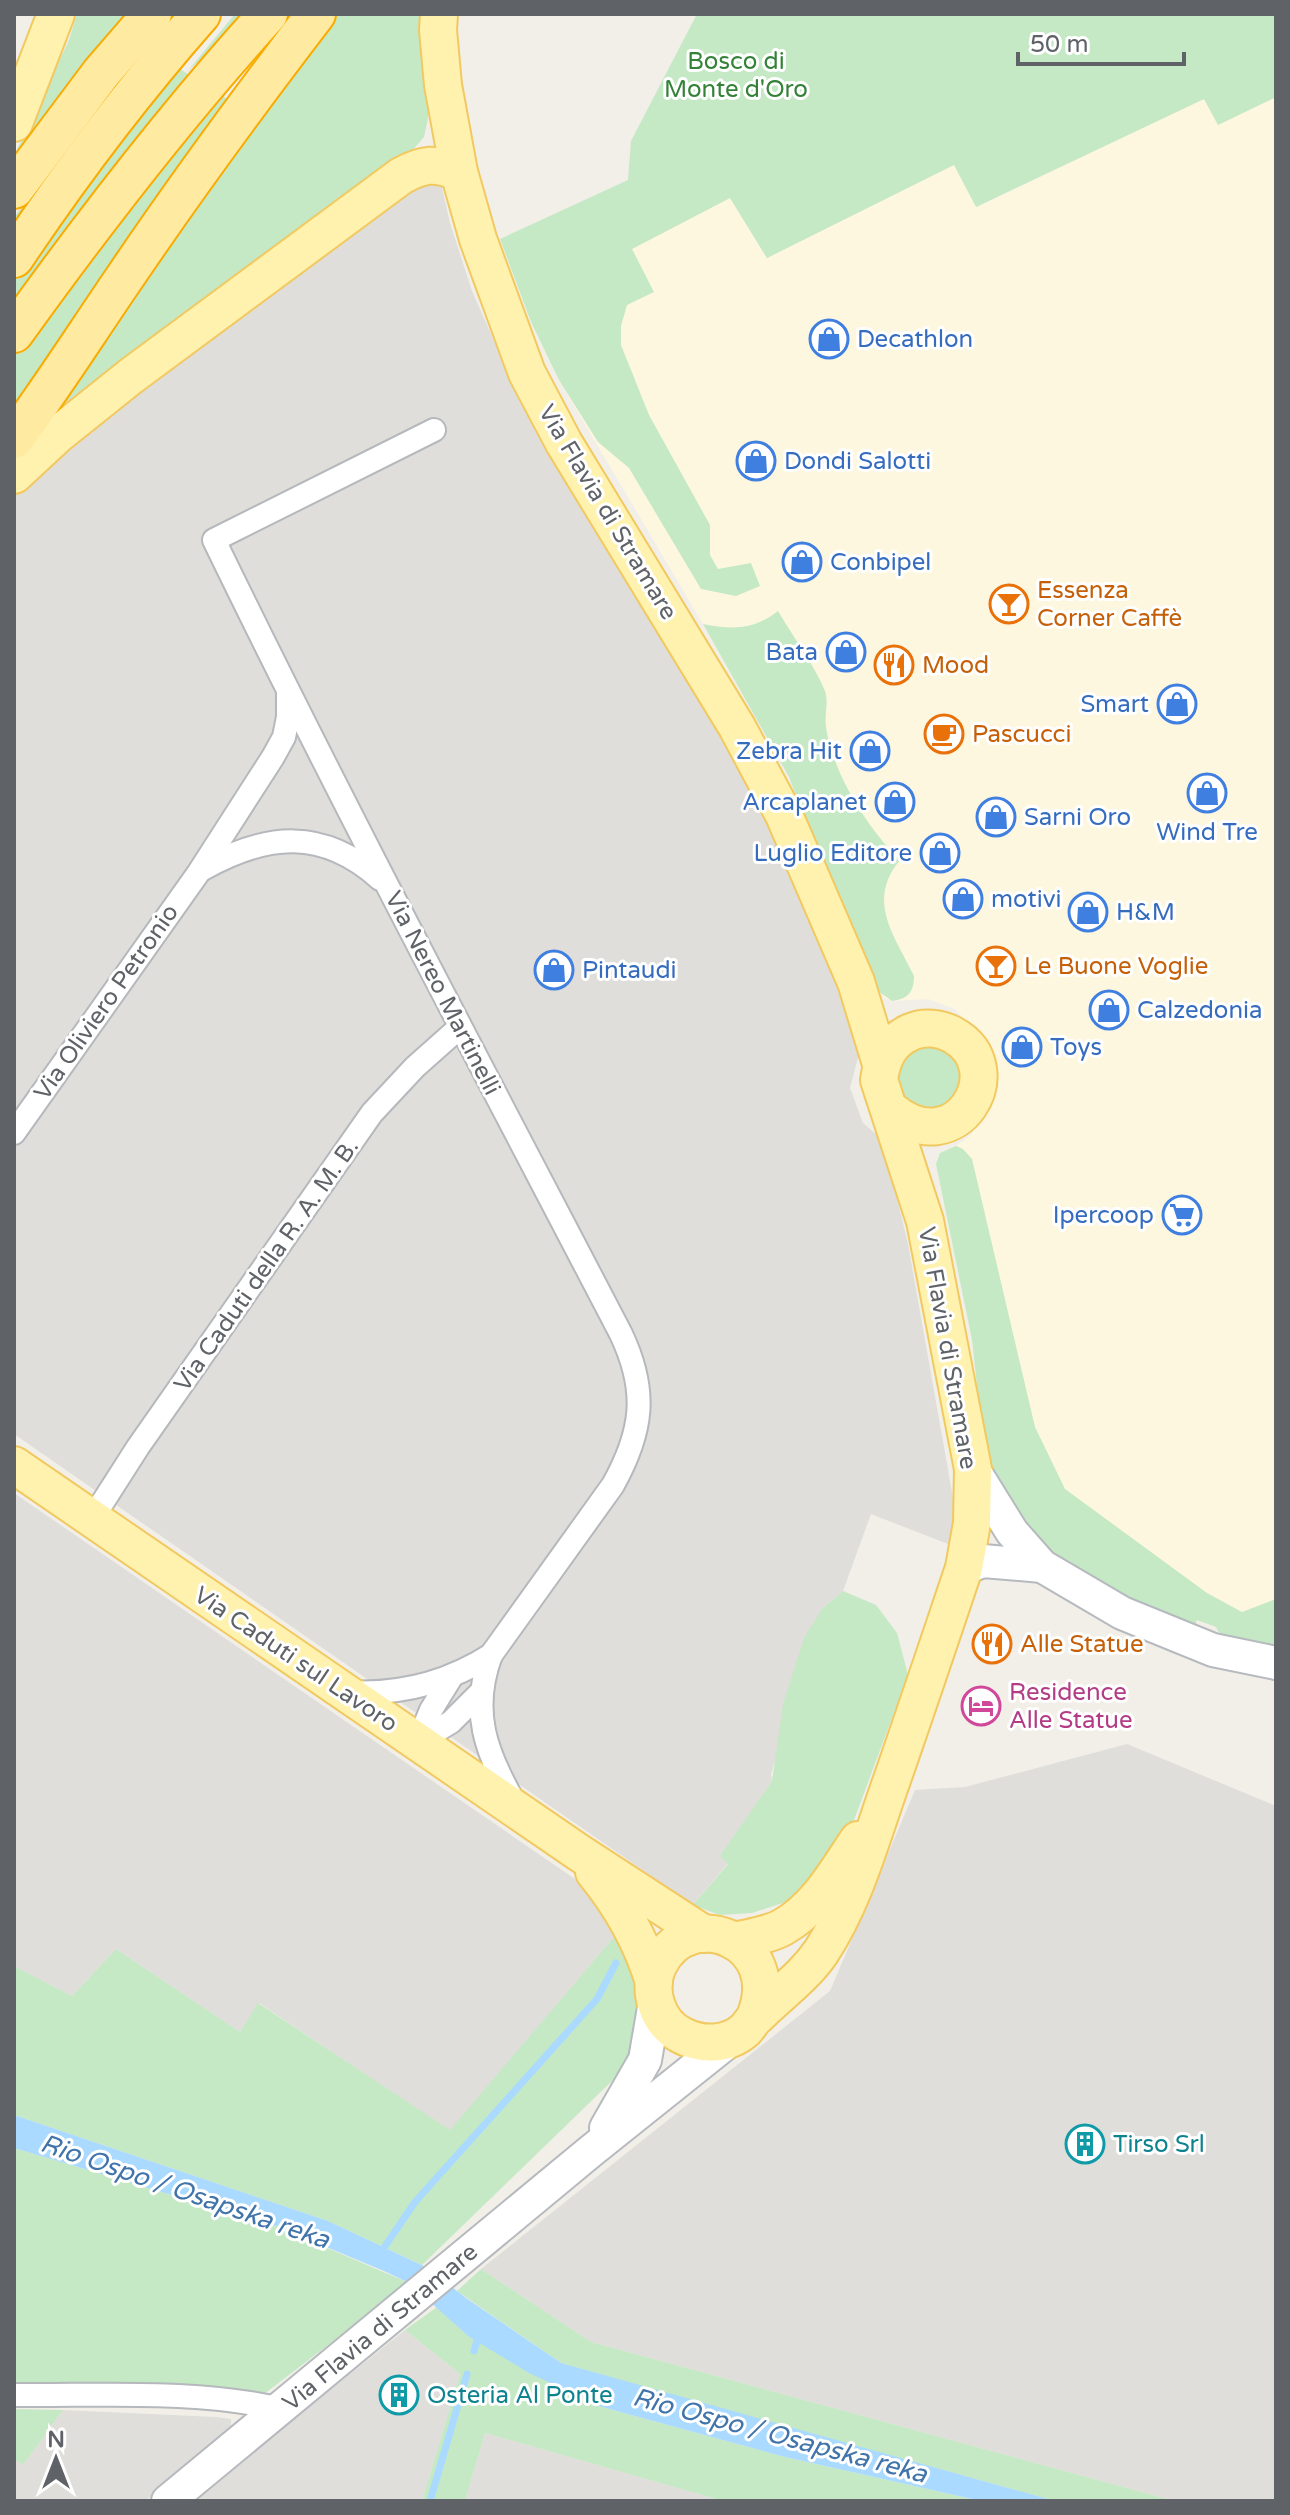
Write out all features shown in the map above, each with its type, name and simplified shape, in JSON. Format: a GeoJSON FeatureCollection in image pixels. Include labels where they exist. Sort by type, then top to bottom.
{"type":"FeatureCollection","features":[{"type":"Feature","properties":{"kind":"highway"},"geometry":{"type":"LineString","coordinates":[[14,189],[101,73],[152,14]]}},
{"type":"Feature","properties":{"kind":"highway"},"geometry":{"type":"LineString","coordinates":[[14,258],[163,57],[201,14]]}},
{"type":"Feature","properties":{"kind":"highway"},"geometry":{"type":"LineString","coordinates":[[14,333],[71,254],[203,85],[268,14]]}},
{"type":"Feature","properties":{"kind":"highway"},"geometry":{"type":"LineString","coordinates":[[14,439],[57,381],[223,135],[316,14]]}},
{"type":"Feature","properties":{"kind":"main road"},"geometry":{"type":"LineString","coordinates":[[14,123],[56,14]]}},
{"type":"Feature","properties":{"kind":"main road","name":"Via Flavia di Stramare"},"geometry":{"type":"LineString","coordinates":[[168,2501],[799,1980],[820,1953],[851,1900],[964,1568],[972,1523],[973,1469],[937,1278],[919,1197],[891,1110],[883,1096],[879,1080],[881,1064],[856,982],[784,815],[737,727],[564,443],[527,373],[478,239],[459,172],[443,85],[439,14]]}},
{"type":"Feature","properties":{"kind":"main road"},"geometry":{"type":"LineString","coordinates":[[14,475],[56,436],[131,376],[401,176],[417,167],[439,164],[459,172]]}},
{"type":"Feature","properties":{"kind":"main road","name":"Via Flavia di Stramare"},"geometry":{"type":"LineString","coordinates":[[856,982],[886,1013],[914,1030],[937,1029],[961,1040],[972,1053],[978,1068],[974,1099],[964,1113],[951,1122],[935,1127],[926,1139],[921,1156],[919,1197]]}},
{"type":"Feature","properties":{"kind":"main road"},"geometry":{"type":"LineString","coordinates":[[881,1064],[888,1049],[914,1030]]}},
{"type":"Feature","properties":{"kind":"main road"},"geometry":{"type":"LineString","coordinates":[[891,1110],[903,1120],[919,1126],[935,1127]]}},
{"type":"Feature","properties":{"kind":"main road","name":"Via Caduti sul Lavoro"},"geometry":{"type":"LineString","coordinates":[[14,1465],[578,1852],[719,1938]]}},
{"type":"Feature","properties":{"kind":"main road"},"geometry":{"type":"LineString","coordinates":[[973,1469],[1012,1532],[1042,1566],[1135,1618],[1213,1650],[1276,1663]]}},
{"type":"Feature","properties":{"kind":"main road"},"geometry":{"type":"LineString","coordinates":[[964,1568],[983,1561],[1042,1566]]}},
{"type":"Feature","properties":{"kind":"main road","name":"Via Flavia di Stramare"},"geometry":{"type":"LineString","coordinates":[[591,2151],[645,2060],[659,1964],[671,1949],[686,1939],[763,1935],[785,1926],[821,1894],[859,1838],[893,1776]]}},
{"type":"Feature","properties":{"kind":"main road","name":"Via Caduti sul Lavoro"},"geometry":{"type":"LineString","coordinates":[[578,1852],[629,1920],[644,1950],[654,1992]]}},
{"type":"Feature","properties":{"kind":"main road"},"geometry":{"type":"LineString","coordinates":[[654,1992],[663,2019],[676,2033],[693,2041],[712,2043],[743,2028],[762,2001],[763,1983],[758,1966],[748,1951],[719,1938]]}},
{"type":"Feature","properties":{"kind":"street","name":"Via Nereo Martinelli"},"geometry":{"type":"LineString","coordinates":[[434,430],[214,540],[288,692],[632,1357],[640,1396],[636,1431],[629,1455],[613,1485],[491,1655],[480,1693],[488,1748],[520,1812]]}},
{"type":"Feature","properties":{"kind":"street","name":"Via Oliviero Petronio"},"geometry":{"type":"LineString","coordinates":[[14,1133],[199,872],[284,737],[288,692]]}},
{"type":"Feature","properties":{"kind":"street","name":"Via Oliviero Petronio"},"geometry":{"type":"LineString","coordinates":[[199,872],[227,855],[256,845],[297,841],[333,847],[361,862],[387,884]]}},
{"type":"Feature","properties":{"kind":"street","name":"Via Caduti della R. A. M. B."},"geometry":{"type":"LineString","coordinates":[[92,1519],[138,1447],[372,1113],[415,1067],[460,1027]]}},
{"type":"Feature","properties":{"kind":"street","name":"Via Nereo Martinelli"},"geometry":{"type":"LineString","coordinates":[[345,1692],[401,1691],[452,1676],[491,1655]]}},
{"type":"Feature","properties":{"kind":"street"},"geometry":{"type":"LineString","coordinates":[[418,1742],[436,1701],[452,1676]]}},
{"type":"Feature","properties":{"kind":"street","name":"Via Nereo Martinelli"},"geometry":{"type":"LineString","coordinates":[[418,1742],[451,1722],[480,1693]]}},
{"type":"Feature","properties":{"kind":"street"},"geometry":{"type":"LineString","coordinates":[[14,2395],[174,2397],[241,2402],[281,2409]]}},
{"type":"Feature","properties":{"kind":"shaded area"},"geometry":{"type":"Polygon","coordinates":[[[1276,97],[1276,1647],[1223,1641],[1216,1627],[1197,1620],[1194,1629],[982,1431],[972,1340],[936,1164],[940,1153],[970,1136],[991,1102],[991,1077],[985,1051],[975,1030],[955,1009],[928,999],[892,1001],[884,998],[814,845],[789,777],[559,380],[531,322],[500,239],[632,249],[730,198],[767,258],[954,164],[977,207],[1204,99],[1218,125],[1276,97]]]}},
{"type":"Feature","properties":{"kind":"shaded area"},"geometry":{"type":"Polygon","coordinates":[[[440,179],[450,223],[472,291],[502,359],[771,818],[851,1017],[860,1050],[850,1088],[863,1123],[883,1140],[908,1244],[953,1498],[953,1546],[871,1514],[843,1591],[822,1609],[771,1774],[772,1781],[721,1856],[728,1863],[693,1905],[14,1434],[14,496],[114,404],[403,192],[440,179]]]}},
{"type":"Feature","properties":{"kind":"shaded area"},"geometry":{"type":"Polygon","coordinates":[[[14,1493],[575,1879],[600,1902],[619,1931],[450,2131],[259,2003],[240,2032],[116,1949],[72,1996],[14,1966],[14,1493]]]}},
{"type":"Feature","properties":{"kind":"shaded area"},"geometry":{"type":"Polygon","coordinates":[[[1127,1744],[1276,1806],[1276,2501],[1175,2501],[591,2342],[481,2269],[830,1991],[915,1790],[965,1787],[1127,1744]]]}},
{"type":"Feature","properties":{"kind":"shaded area"},"geometry":{"type":"Polygon","coordinates":[[[405,2330],[460,2374],[422,2501],[191,2501],[405,2330]]]}},
{"type":"Feature","properties":{"kind":"shaded area"},"geometry":{"type":"Polygon","coordinates":[[[63,2410],[216,2417],[231,2419],[231,2430],[145,2501],[14,2501],[14,2459],[23,2465],[63,2410]]]}},
{"type":"Feature","properties":{"kind":"shaded area"},"geometry":{"type":"Polygon","coordinates":[[[485,2433],[723,2501],[465,2501],[485,2433]]]}},
{"type":"Feature","properties":{"kind":"green space"},"geometry":{"type":"Polygon","coordinates":[[[77,14],[134,14],[15,154],[69,40],[77,14]]]}},
{"type":"Feature","properties":{"kind":"green space"},"geometry":{"type":"Polygon","coordinates":[[[235,14],[247,14],[186,73],[235,14]]]}},
{"type":"Feature","properties":{"kind":"green space"},"geometry":{"type":"Polygon","coordinates":[[[335,14],[421,14],[421,59],[428,98],[424,137],[403,161],[44,426],[323,27],[335,14]]]}},
{"type":"Feature","properties":{"kind":"green space","name":"Bosco di Monte d'Oro"},"geometry":{"type":"Polygon","coordinates":[[[697,14],[1276,14],[1276,97],[1218,125],[1204,99],[976,207],[954,165],[767,258],[730,198],[632,249],[654,292],[627,305],[621,326],[621,345],[649,415],[710,525],[710,555],[718,569],[751,563],[760,586],[736,596],[701,589],[629,468],[598,442],[559,380],[531,322],[500,239],[628,180],[631,141],[697,14]]]}},
{"type":"Feature","properties":{"kind":"green space"},"geometry":{"type":"Polygon","coordinates":[[[147,46],[229,100],[14,417],[14,217],[147,46]]]}},
{"type":"Feature","properties":{"kind":"green space"},"geometry":{"type":"Polygon","coordinates":[[[778,611],[825,691],[830,744],[844,781],[864,816],[900,860],[890,875],[884,904],[892,932],[914,976],[909,994],[898,1000],[892,1001],[878,991],[814,845],[789,777],[703,624],[742,627],[760,622],[778,611]]]}},
{"type":"Feature","properties":{"kind":"green space"},"geometry":{"type":"Polygon","coordinates":[[[930,1046],[942,1048],[953,1055],[960,1066],[960,1090],[953,1101],[942,1108],[930,1110],[918,1108],[907,1101],[900,1090],[898,1078],[900,1066],[907,1055],[918,1048],[930,1046]]]}},
{"type":"Feature","properties":{"kind":"green space"},"geometry":{"type":"Polygon","coordinates":[[[956,1146],[972,1159],[1035,1427],[1065,1489],[1207,1593],[1242,1612],[1276,1599],[1276,1647],[1223,1641],[1216,1627],[1197,1620],[1194,1629],[1124,1601],[1048,1558],[1025,1532],[991,1469],[982,1431],[972,1340],[936,1164],[940,1153],[956,1146]]]}},
{"type":"Feature","properties":{"kind":"green space"},"geometry":{"type":"Polygon","coordinates":[[[843,1591],[876,1605],[897,1633],[908,1675],[851,1828],[821,1874],[786,1902],[752,1913],[720,1915],[693,1905],[728,1864],[720,1856],[772,1781],[783,1704],[804,1638],[822,1609],[843,1591]]]}},
{"type":"Feature","properties":{"kind":"green space"},"geometry":{"type":"Polygon","coordinates":[[[619,1931],[644,2000],[638,2041],[614,2079],[422,2265],[328,2221],[14,2115],[14,1966],[72,1996],[116,1949],[240,2032],[258,2003],[450,2130],[619,1931]]]}},
{"type":"Feature","properties":{"kind":"green space"},"geometry":{"type":"Polygon","coordinates":[[[14,2148],[276,2226],[409,2283],[264,2394],[159,2384],[14,2382],[14,2148]]]}},
{"type":"Feature","properties":{"kind":"green space"},"geometry":{"type":"Polygon","coordinates":[[[481,2269],[591,2342],[1175,2501],[1055,2501],[561,2363],[457,2291],[481,2269]]]}},
{"type":"Feature","properties":{"kind":"green space"},"geometry":{"type":"Polygon","coordinates":[[[437,2307],[468,2336],[602,2407],[785,2457],[981,2501],[723,2501],[485,2433],[465,2501],[422,2501],[460,2374],[405,2330],[437,2307]]]}},
{"type":"Feature","properties":{"kind":"green space"},"geometry":{"type":"Polygon","coordinates":[[[14,2409],[63,2410],[23,2465],[14,2459],[14,2409]]]}},
{"type":"Feature","properties":{"kind":"water","name":"Rio Ospo / Osapska reka"},"geometry":{"type":"Polygon","coordinates":[[[14,2115],[328,2221],[428,2268],[561,2363],[1055,2501],[981,2501],[785,2457],[602,2407],[529,2373],[468,2336],[409,2283],[384,2271],[276,2226],[14,2148],[14,2115]]]}},
{"type":"Feature","properties":{"kind":"waterway"},"geometry":{"type":"LineString","coordinates":[[379,2255],[415,2202],[597,1999],[616,1963]]}},
{"type":"Feature","properties":{"kind":"waterway"},"geometry":{"type":"LineString","coordinates":[[474,2351],[479,2333]]}},
{"type":"Feature","properties":{"kind":"waterway"},"geometry":{"type":"LineString","coordinates":[[430,2501],[467,2374]]}},
{"type":"Feature","properties":{"kind":"place","name":"Decathlon"},"geometry":{"type":"Point","coordinates":[829,339]}},
{"type":"Feature","properties":{"kind":"place","name":"Dondi Salotti"},"geometry":{"type":"Point","coordinates":[756,461]}},
{"type":"Feature","properties":{"kind":"place","name":"Conbipel"},"geometry":{"type":"Point","coordinates":[802,562]}},
{"type":"Feature","properties":{"kind":"place","name":"Essenza Corner Caffè"},"geometry":{"type":"Point","coordinates":[1009,604]}},
{"type":"Feature","properties":{"kind":"place","name":"Bata"},"geometry":{"type":"Point","coordinates":[846,652]}},
{"type":"Feature","properties":{"kind":"place","name":"Mood"},"geometry":{"type":"Point","coordinates":[894,665]}},
{"type":"Feature","properties":{"kind":"place","name":"Smart"},"geometry":{"type":"Point","coordinates":[1177,704]}},
{"type":"Feature","properties":{"kind":"place","name":"Pascucci"},"geometry":{"type":"Point","coordinates":[944,734]}},
{"type":"Feature","properties":{"kind":"place","name":"Zebra Hit"},"geometry":{"type":"Point","coordinates":[870,751]}},
{"type":"Feature","properties":{"kind":"place","name":"Wind Tre"},"geometry":{"type":"Point","coordinates":[1207,793]}},
{"type":"Feature","properties":{"kind":"place","name":"Arcaplanet"},"geometry":{"type":"Point","coordinates":[895,802]}},
{"type":"Feature","properties":{"kind":"place","name":"Sarni Oro"},"geometry":{"type":"Point","coordinates":[996,817]}},
{"type":"Feature","properties":{"kind":"place","name":"Luglio Editore"},"geometry":{"type":"Point","coordinates":[940,853]}},
{"type":"Feature","properties":{"kind":"place","name":"motivi"},"geometry":{"type":"Point","coordinates":[963,899]}},
{"type":"Feature","properties":{"kind":"place","name":"H&M"},"geometry":{"type":"Point","coordinates":[1088,912]}},
{"type":"Feature","properties":{"kind":"place","name":"Le Buone Voglie"},"geometry":{"type":"Point","coordinates":[996,966]}},
{"type":"Feature","properties":{"kind":"place","name":"Pintaudi"},"geometry":{"type":"Point","coordinates":[554,970]}},
{"type":"Feature","properties":{"kind":"place","name":"Calzedonia"},"geometry":{"type":"Point","coordinates":[1109,1010]}},
{"type":"Feature","properties":{"kind":"place","name":"Toys"},"geometry":{"type":"Point","coordinates":[1022,1047]}},
{"type":"Feature","properties":{"kind":"place","name":"Ipercoop"},"geometry":{"type":"Point","coordinates":[1182,1215]}},
{"type":"Feature","properties":{"kind":"place","name":"Alle Statue"},"geometry":{"type":"Point","coordinates":[992,1644]}},
{"type":"Feature","properties":{"kind":"place","name":"Residence Alle Statue"},"geometry":{"type":"Point","coordinates":[981,1706]}},
{"type":"Feature","properties":{"kind":"place","name":"Tirso Srl"},"geometry":{"type":"Point","coordinates":[1085,2144]}},
{"type":"Feature","properties":{"kind":"place","name":"Osteria Al Ponte"},"geometry":{"type":"Point","coordinates":[399,2395]}}]}
